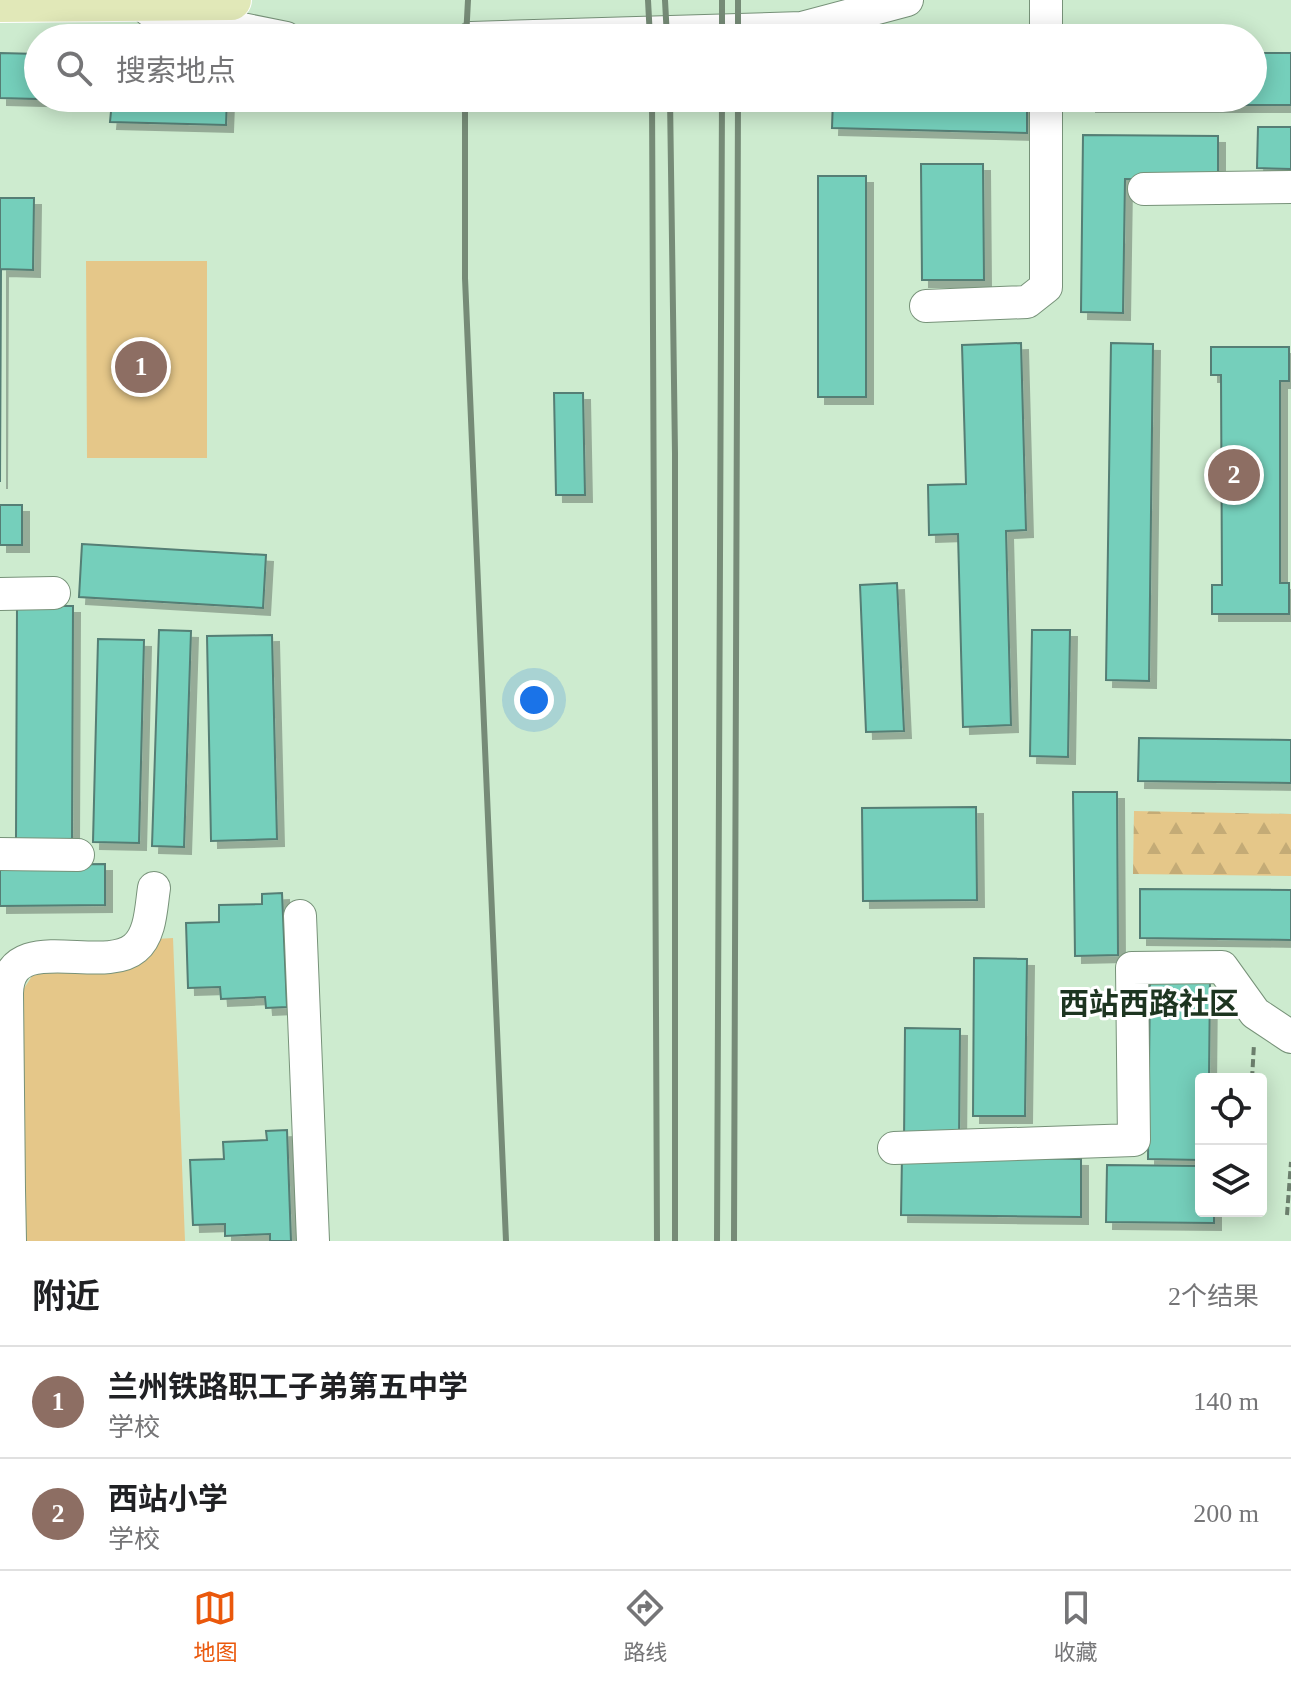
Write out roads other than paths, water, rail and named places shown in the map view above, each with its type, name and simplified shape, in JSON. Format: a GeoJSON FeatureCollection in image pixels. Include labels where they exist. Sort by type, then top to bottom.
{"type":"FeatureCollection","features":[{"type":"Feature","properties":{"kind":"main road"},"geometry":{"type":"LineString","coordinates":[[0,2],[231,0]]}},
{"type":"Feature","properties":{"kind":"street"},"geometry":{"type":"LineString","coordinates":[[817,24],[907,0]]}},
{"type":"Feature","properties":{"kind":"street"},"geometry":{"type":"LineString","coordinates":[[1046,0],[1046,24]]}},
{"type":"Feature","properties":{"kind":"street"},"geometry":{"type":"LineString","coordinates":[[128,2],[162,15],[211,24]]}},
{"type":"Feature","properties":{"kind":"street"},"geometry":{"type":"LineString","coordinates":[[926,306],[1027,302],[1046,287],[1046,112]]}},
{"type":"Feature","properties":{"kind":"street"},"geometry":{"type":"LineString","coordinates":[[1144,189],[1291,187]]}},
{"type":"Feature","properties":{"kind":"street"},"geometry":{"type":"LineString","coordinates":[[0,594],[54,593]]}},
{"type":"Feature","properties":{"kind":"street"},"geometry":{"type":"LineString","coordinates":[[0,854],[78,855]]}},
{"type":"Feature","properties":{"kind":"street"},"geometry":{"type":"LineString","coordinates":[[10,1241],[4,1190],[7,993],[11,973],[26,960],[36,958],[126,954],[142,939],[154,888]]}},
{"type":"Feature","properties":{"kind":"street"},"geometry":{"type":"LineString","coordinates":[[300,916],[313,1241]]}},
{"type":"Feature","properties":{"kind":"street"},"geometry":{"type":"LineString","coordinates":[[894,1148],[1134,1140],[1132,968],[1222,967],[1255,1013],[1291,1037]]}},
{"type":"Feature","properties":{"kind":"railway"},"geometry":{"type":"LineString","coordinates":[[467,24],[468,0]]}},
{"type":"Feature","properties":{"kind":"railway"},"geometry":{"type":"LineString","coordinates":[[648,0],[649,24]]}},
{"type":"Feature","properties":{"kind":"railway"},"geometry":{"type":"LineString","coordinates":[[665,0],[666,24]]}},
{"type":"Feature","properties":{"kind":"railway"},"geometry":{"type":"LineString","coordinates":[[722,0],[722,24]]}},
{"type":"Feature","properties":{"kind":"railway"},"geometry":{"type":"LineString","coordinates":[[738,0],[738,24]]}},
{"type":"Feature","properties":{"kind":"railway"},"geometry":{"type":"LineString","coordinates":[[465,112],[465,278],[506,1241]]}},
{"type":"Feature","properties":{"kind":"railway"},"geometry":{"type":"LineString","coordinates":[[652,112],[657,1241]]}},
{"type":"Feature","properties":{"kind":"railway"},"geometry":{"type":"LineString","coordinates":[[670,112],[675,453],[675,1241]]}},
{"type":"Feature","properties":{"kind":"railway"},"geometry":{"type":"LineString","coordinates":[[717,1241],[722,112]]}},
{"type":"Feature","properties":{"kind":"railway"},"geometry":{"type":"LineString","coordinates":[[734,1241],[738,112]]}},
{"type":"Feature","properties":{"kind":"place","name":"兰州铁路职工子弟第五中学"},"geometry":{"type":"Point","coordinates":[141,367]}},
{"type":"Feature","properties":{"kind":"place","name":"西站小学"},"geometry":{"type":"Point","coordinates":[1234,475]}},
{"type":"Feature","properties":{"kind":"district","name":"西站西路社区"},"geometry":{"type":"Point","coordinates":[1149,1004]}}]}
